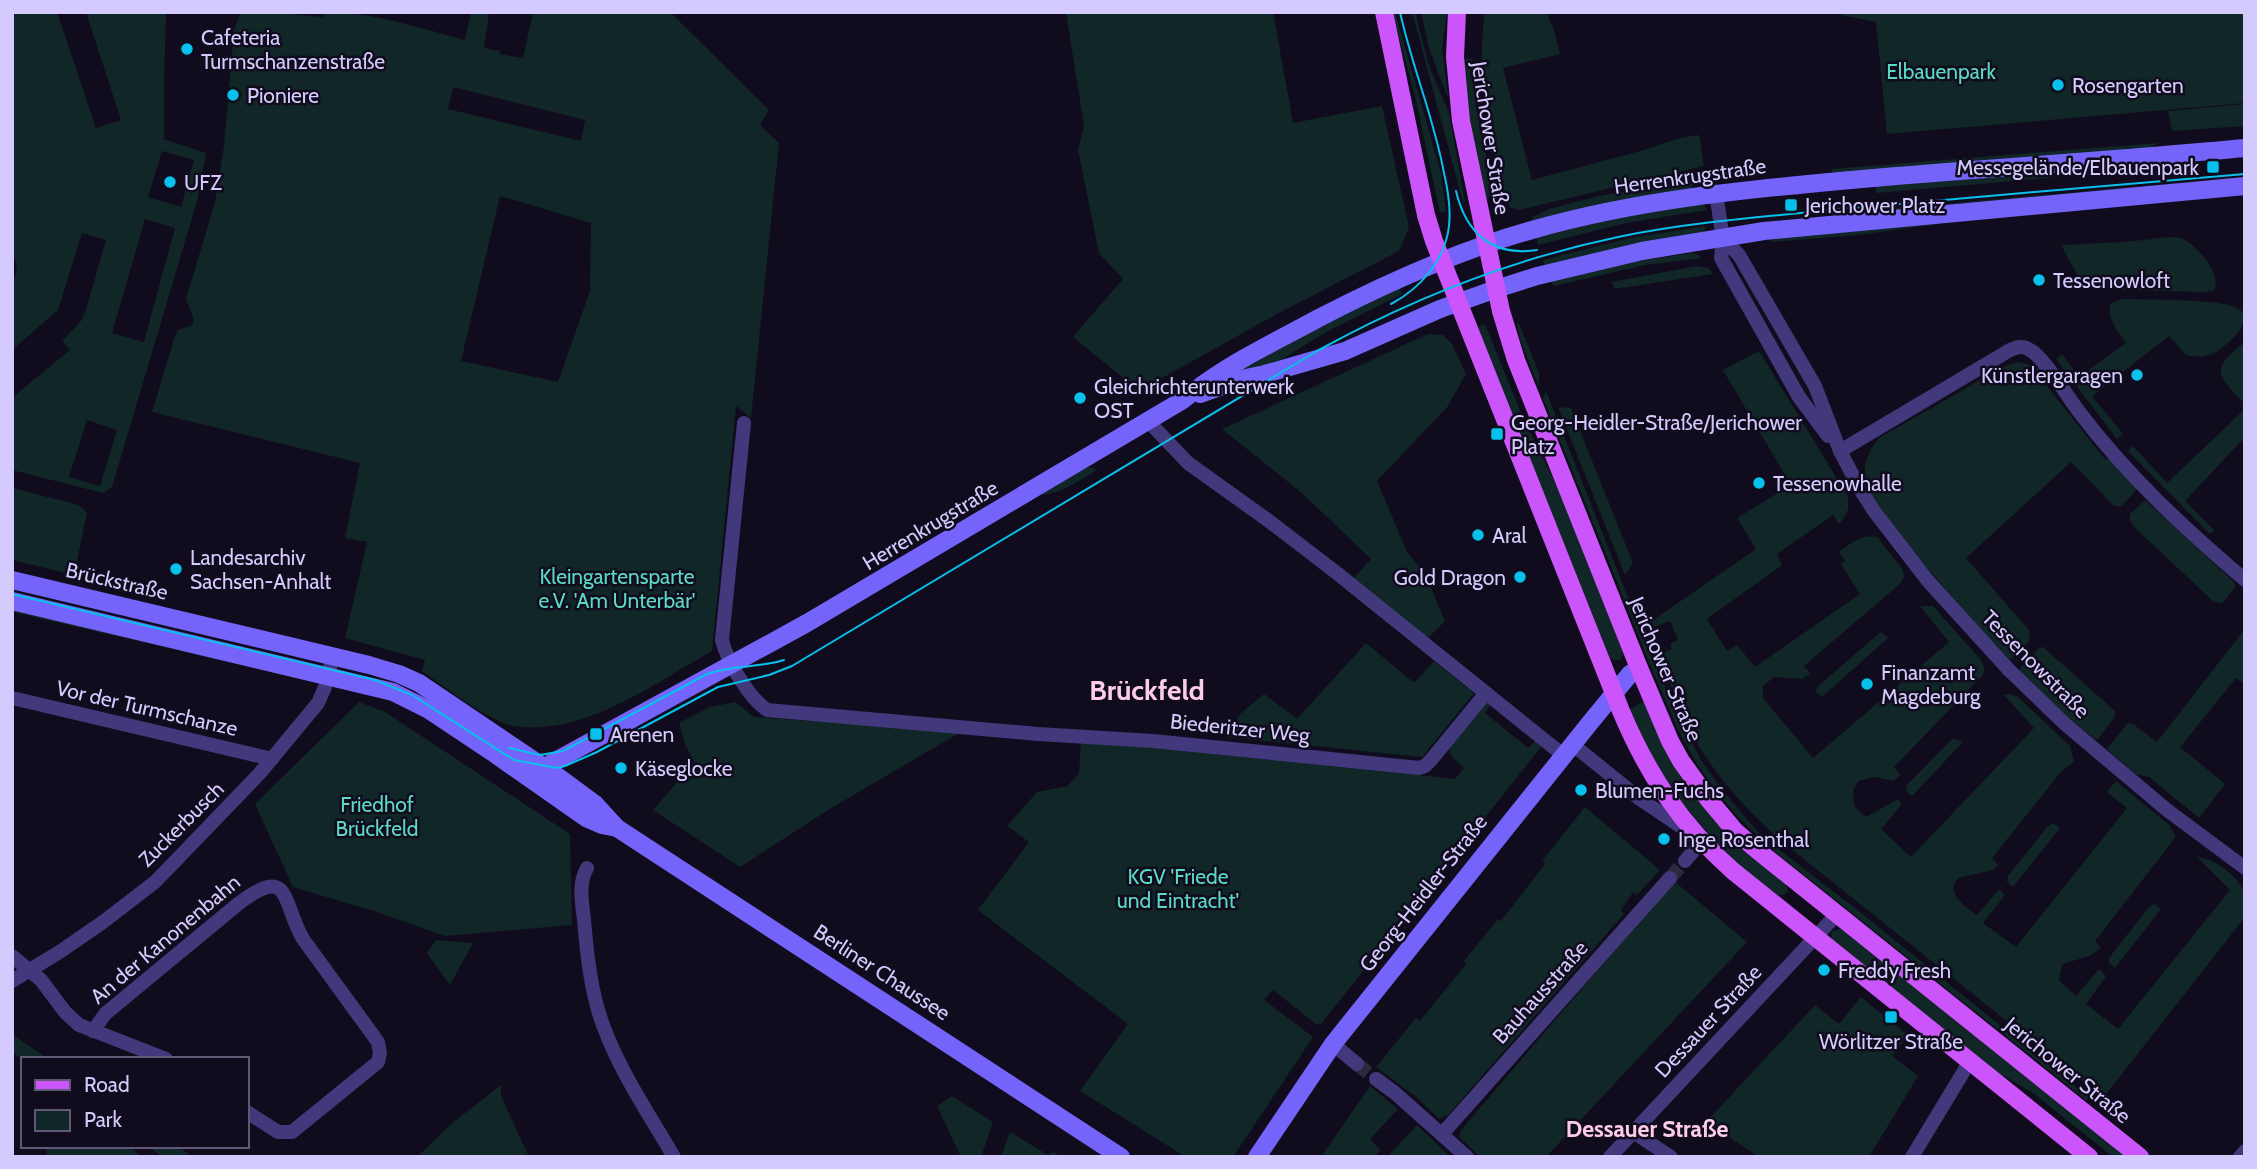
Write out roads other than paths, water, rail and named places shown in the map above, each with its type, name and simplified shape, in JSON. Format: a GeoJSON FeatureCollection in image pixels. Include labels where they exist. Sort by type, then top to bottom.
{"type":"FeatureCollection","features":[{"type":"Feature","properties":{"kind":"main road"},"geometry":{"type":"LineString","coordinates":[[1384,12],[1426,215],[1441,261],[1614,695],[1652,776],[1678,814],[1728,866],[2089,1157]]}},
{"type":"Feature","properties":{"kind":"main road","name":"Jerichower Straße"},"geometry":{"type":"LineString","coordinates":[[1457,12],[1455,46],[1459,102],[1496,289],[1516,360],[1639,668],[1681,761],[1709,800],[1756,850],[2140,1157]]}},
{"type":"Feature","properties":{"kind":"street","name":"Herrenkrugstraße"},"geometry":{"type":"LineString","coordinates":[[537,773],[877,583],[1183,400],[1218,374],[1367,293],[1441,261],[1533,230],[1582,217],[1634,205],[1716,192],[2245,148]]}},
{"type":"Feature","properties":{"kind":"street","name":"Herrenkrugstraße"},"geometry":{"type":"LineString","coordinates":[[1183,400],[1245,377],[1265,374],[1345,351],[1496,289],[1537,276],[1642,251],[1773,230],[2245,186]]}},
{"type":"Feature","properties":{"kind":"street","name":"Tessenowstraße"},"geometry":{"type":"LineString","coordinates":[[1716,192],[1723,239],[1721,258],[1799,397],[1840,451],[1874,512],[1928,580],[2008,670],[2136,785],[2245,868]]}},
{"type":"Feature","properties":{"kind":"street"},"geometry":{"type":"LineString","coordinates":[[1840,451],[2007,351],[2017,347],[2026,348],[2041,360],[2085,420],[2129,471],[2196,537],[2245,580]]}},
{"type":"Feature","properties":{"kind":"street"},"geometry":{"type":"LineString","coordinates":[[1148,421],[1188,463],[1338,574],[1486,693],[1702,841],[1685,862]]}},
{"type":"Feature","properties":{"kind":"street"},"geometry":{"type":"LineString","coordinates":[[733,664],[722,640],[744,423]]}},
{"type":"Feature","properties":{"kind":"street","name":"Brückstraße"},"geometry":{"type":"LineString","coordinates":[[12,580],[333,656]]}},
{"type":"Feature","properties":{"kind":"street","name":"Brückstraße"},"geometry":{"type":"LineString","coordinates":[[12,601],[328,676]]}},
{"type":"Feature","properties":{"kind":"street","name":"Zuckerbusch"},"geometry":{"type":"LineString","coordinates":[[12,981],[81,938],[155,882],[244,790],[320,700],[333,656]]}},
{"type":"Feature","properties":{"kind":"street","name":"Berliner Chaussee"},"geometry":{"type":"LineString","coordinates":[[333,656],[392,671],[419,683],[537,773]]}},
{"type":"Feature","properties":{"kind":"street","name":"Biederitzer Weg"},"geometry":{"type":"LineString","coordinates":[[733,664],[753,696],[763,707],[773,711],[1174,743],[1419,768],[1427,765],[1486,693]]}},
{"type":"Feature","properties":{"kind":"street","name":"Georg-Heidler-Straße"},"geometry":{"type":"LineString","coordinates":[[1257,1157],[1333,1044],[1568,750],[1630,674],[1639,668]]}},
{"type":"Feature","properties":{"kind":"street","name":"Berliner Chaussee"},"geometry":{"type":"LineString","coordinates":[[328,676],[386,690],[411,700],[595,804],[617,828],[1121,1157]]}},
{"type":"Feature","properties":{"kind":"street","name":"Vor der Turmschanze"},"geometry":{"type":"LineString","coordinates":[[12,698],[272,759]]}},
{"type":"Feature","properties":{"kind":"street"},"geometry":{"type":"LineString","coordinates":[[587,868],[581,888],[584,928],[594,992],[602,1022],[620,1064],[674,1157]]}},
{"type":"Feature","properties":{"kind":"street","name":"Bauhausstraße"},"geometry":{"type":"LineString","coordinates":[[1442,1134],[1670,878]]}},
{"type":"Feature","properties":{"kind":"street","name":"An der Kanonenbahn"},"geometry":{"type":"LineString","coordinates":[[93,1031],[105,1014],[238,904],[261,888],[271,885],[278,887],[287,900],[303,939],[378,1042],[380,1053],[378,1062],[292,1132],[278,1132],[248,1113]]}},
{"type":"Feature","properties":{"kind":"street","name":"Dessauer Straße"},"geometry":{"type":"LineString","coordinates":[[1610,1157],[1837,914]]}},
{"type":"Feature","properties":{"kind":"street"},"geometry":{"type":"LineString","coordinates":[[12,956],[30,970]]}},
{"type":"Feature","properties":{"kind":"street","name":"An der Kanonenbahn"},"geometry":{"type":"LineString","coordinates":[[30,970],[74,1021],[161,1057]]}},
{"type":"Feature","properties":{"kind":"street"},"geometry":{"type":"LineString","coordinates":[[1333,1044],[1357,1064]]}},
{"type":"Feature","properties":{"kind":"street"},"geometry":{"type":"LineString","coordinates":[[1912,1157],[1969,1061]]}},
{"type":"Feature","properties":{"kind":"street"},"geometry":{"type":"LineString","coordinates":[[1376,1079],[1467,1157]]}},
{"type":"Feature","properties":{"kind":"street"},"geometry":{"type":"LineString","coordinates":[[1633,1132],[1671,1157]]}},
{"type":"Feature","properties":{"kind":"street"},"geometry":{"type":"LineString","coordinates":[[2240,1157],[2245,1151]]}},
{"type":"Feature","properties":{"kind":"tunnel"},"geometry":{"type":"LineString","coordinates":[[1670,878],[1685,861]]}},
{"type":"Feature","properties":{"kind":"tunnel"},"geometry":{"type":"LineString","coordinates":[[1357,1064],[1376,1079]]}},
{"type":"Feature","properties":{"kind":"tram line"},"geometry":{"type":"LineString","coordinates":[[1391,304],[1412,290],[1430,272],[1447,238],[1450,219],[1440,153],[1400,12]]}},
{"type":"Feature","properties":{"kind":"tram line"},"geometry":{"type":"LineString","coordinates":[[12,594],[375,680],[412,695],[514,760],[557,768],[597,752],[718,687],[769,675],[792,666],[1317,351],[1389,314],[1501,269],[1618,237],[1706,223],[2245,174]]}},
{"type":"Feature","properties":{"kind":"tram line"},"geometry":{"type":"LineString","coordinates":[[1456,191],[1467,219],[1483,239],[1507,250],[1537,250]]}},
{"type":"Feature","properties":{"kind":"tram line"},"geometry":{"type":"LineString","coordinates":[[509,748],[540,755],[563,751],[707,674],[784,660]]}},
{"type":"Feature","properties":{"kind":"place","name":"Cafeteria Turmschanzenstraße"},"geometry":{"type":"Point","coordinates":[187,49]}},
{"type":"Feature","properties":{"kind":"place","name":"Rosengarten"},"geometry":{"type":"Point","coordinates":[2058,85]}},
{"type":"Feature","properties":{"kind":"place","name":"Pioniere"},"geometry":{"type":"Point","coordinates":[233,95]}},
{"type":"Feature","properties":{"kind":"place","name":"Messegelände/Elbauenpark"},"geometry":{"type":"Point","coordinates":[2213,167]}},
{"type":"Feature","properties":{"kind":"place","name":"UFZ"},"geometry":{"type":"Point","coordinates":[170,182]}},
{"type":"Feature","properties":{"kind":"place","name":"Jerichower Platz"},"geometry":{"type":"Point","coordinates":[1791,205]}},
{"type":"Feature","properties":{"kind":"place","name":"Tessenowloft"},"geometry":{"type":"Point","coordinates":[2039,280]}},
{"type":"Feature","properties":{"kind":"place","name":"Künstlergaragen"},"geometry":{"type":"Point","coordinates":[2137,375]}},
{"type":"Feature","properties":{"kind":"place","name":"Gleichrichterunterwerk OST"},"geometry":{"type":"Point","coordinates":[1080,398]}},
{"type":"Feature","properties":{"kind":"place","name":"Georg-Heidler-Straße/Jerichower Platz"},"geometry":{"type":"Point","coordinates":[1497,434]}},
{"type":"Feature","properties":{"kind":"place","name":"Tessenowhalle"},"geometry":{"type":"Point","coordinates":[1759,483]}},
{"type":"Feature","properties":{"kind":"place","name":"Aral"},"geometry":{"type":"Point","coordinates":[1478,535]}},
{"type":"Feature","properties":{"kind":"place","name":"Landesarchiv Sachsen-Anhalt"},"geometry":{"type":"Point","coordinates":[176,569]}},
{"type":"Feature","properties":{"kind":"place","name":"Gold Dragon"},"geometry":{"type":"Point","coordinates":[1520,577]}},
{"type":"Feature","properties":{"kind":"place","name":"Finanzamt Magdeburg"},"geometry":{"type":"Point","coordinates":[1867,684]}},
{"type":"Feature","properties":{"kind":"place","name":"Arenen"},"geometry":{"type":"Point","coordinates":[596,734]}},
{"type":"Feature","properties":{"kind":"place","name":"Käseglocke"},"geometry":{"type":"Point","coordinates":[621,768]}},
{"type":"Feature","properties":{"kind":"place","name":"Blumen-Fuchs"},"geometry":{"type":"Point","coordinates":[1581,790]}},
{"type":"Feature","properties":{"kind":"place","name":"Inge Rosenthal"},"geometry":{"type":"Point","coordinates":[1664,839]}},
{"type":"Feature","properties":{"kind":"place","name":"Freddy Fresh"},"geometry":{"type":"Point","coordinates":[1824,970]}},
{"type":"Feature","properties":{"kind":"place","name":"Wörlitzer Straße"},"geometry":{"type":"Point","coordinates":[1891,1017]}},
{"type":"Feature","properties":{"kind":"district","name":"Brückfeld"},"geometry":{"type":"Point","coordinates":[1147,690]}},
{"type":"Feature","properties":{"kind":"district","name":"Dessauer Straße"},"geometry":{"type":"Point","coordinates":[1647,1129]}},
{"type":"Feature","properties":{"kind":"park label","name":"Elbauenpark"},"geometry":{"type":"Point","coordinates":[1941,71]}},
{"type":"Feature","properties":{"kind":"park label","name":"Kleingartensparte e.V. 'Am Unterbär'"},"geometry":{"type":"Point","coordinates":[617,588]}},
{"type":"Feature","properties":{"kind":"park label","name":"Friedhof Brückfeld"},"geometry":{"type":"Point","coordinates":[377,816]}},
{"type":"Feature","properties":{"kind":"park label","name":"KGV 'Friede und Eintracht'"},"geometry":{"type":"Point","coordinates":[1178,888]}}]}
